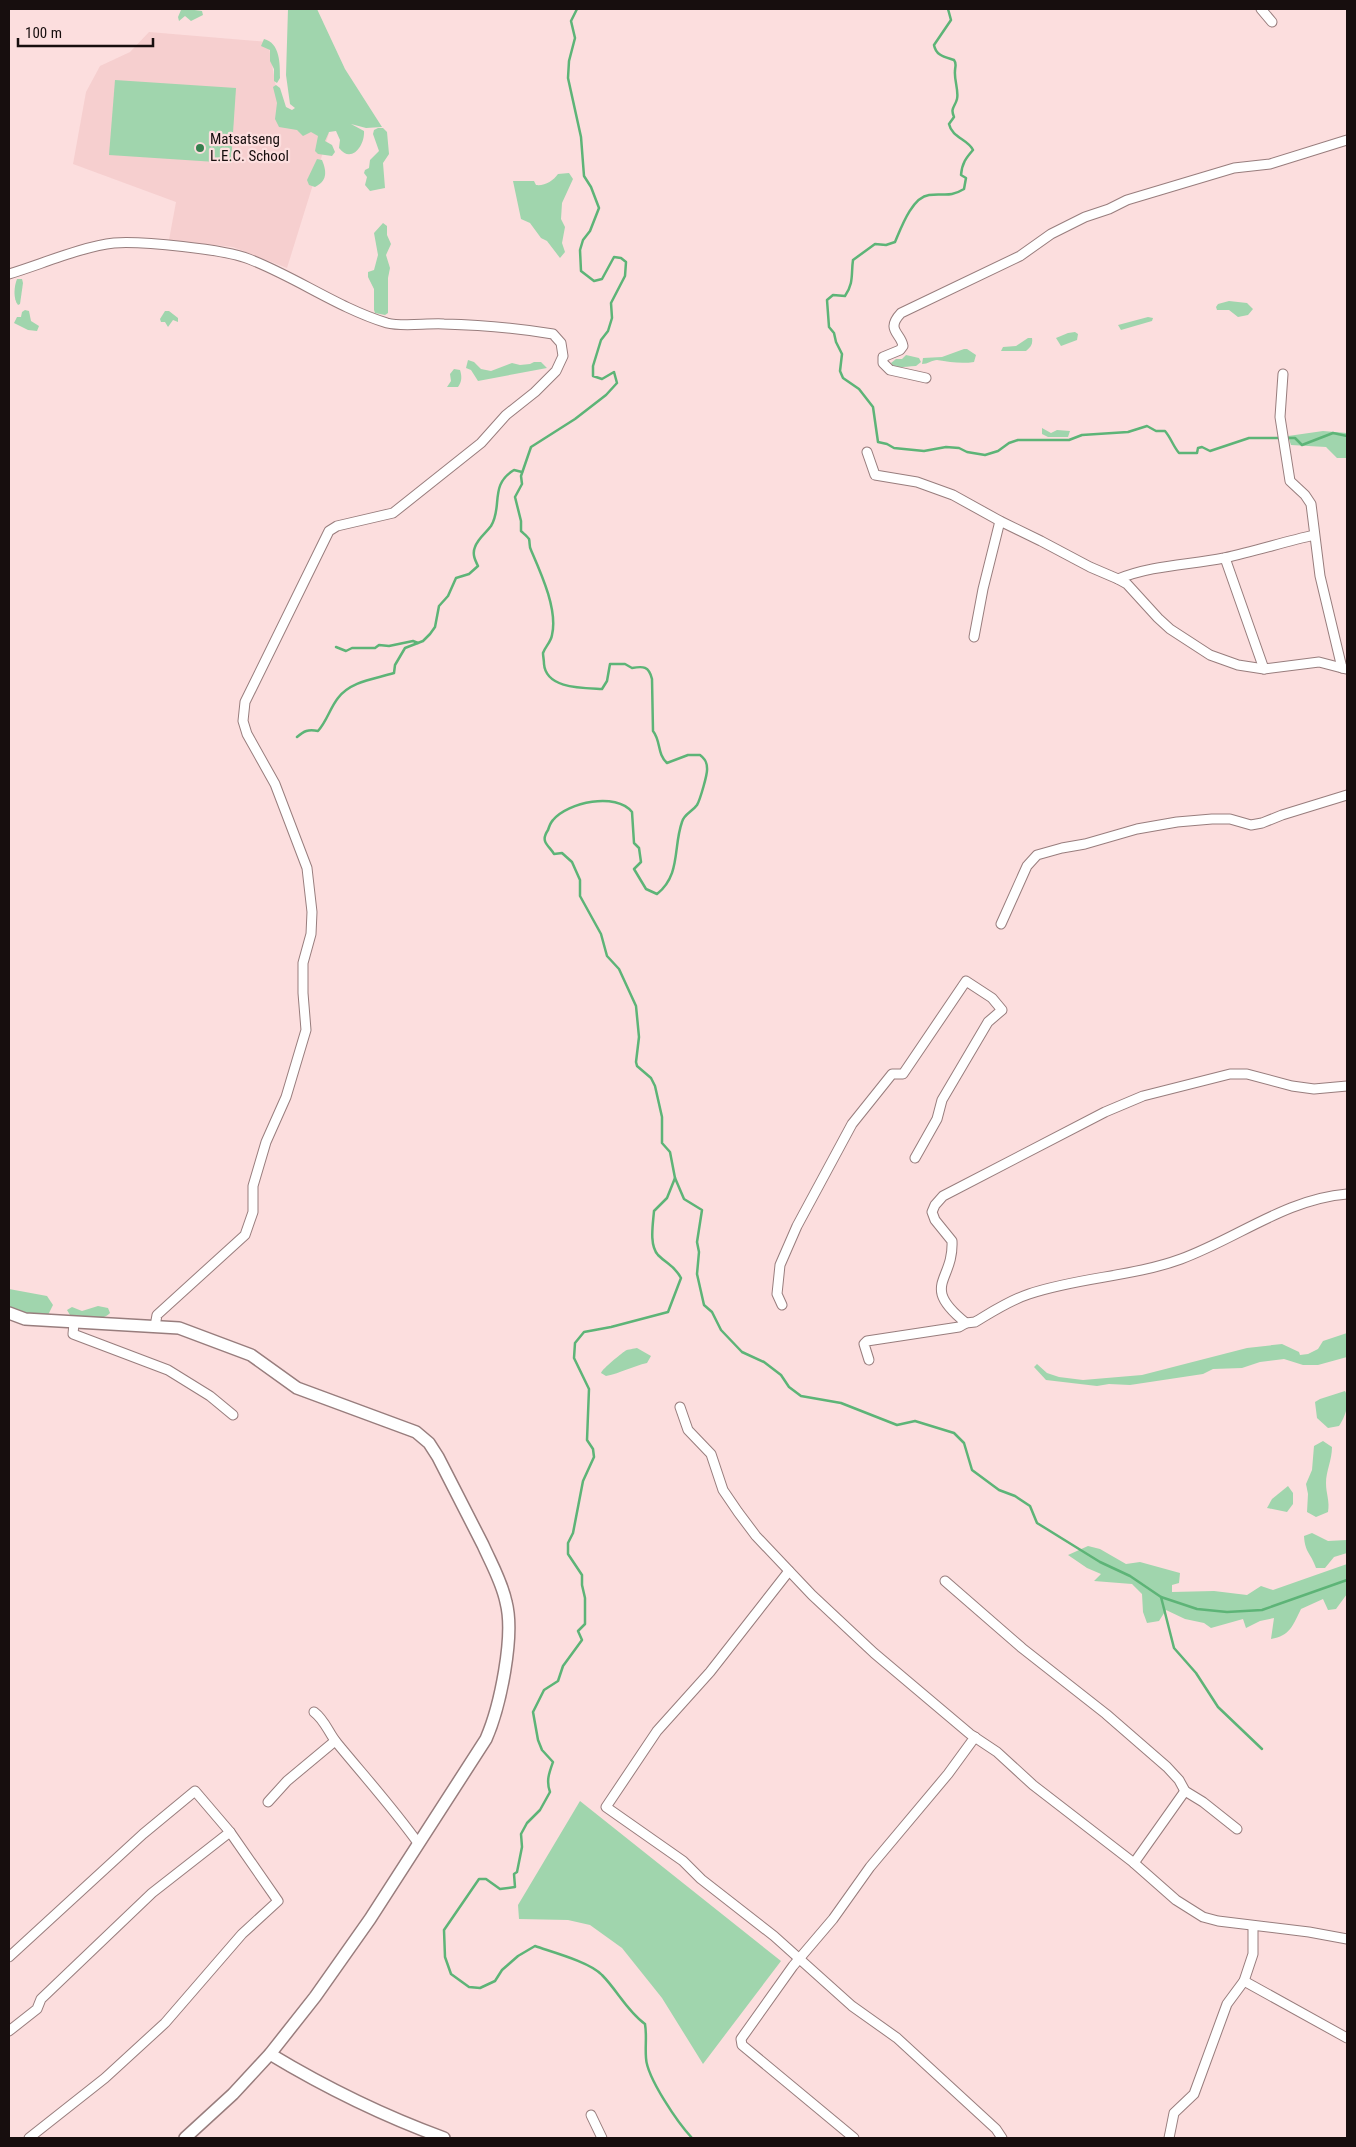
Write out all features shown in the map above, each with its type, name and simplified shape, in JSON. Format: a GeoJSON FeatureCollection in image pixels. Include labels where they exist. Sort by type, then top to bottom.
{"type":"FeatureCollection","features":[{"type":"Feature","properties":{"kind":"street"},"geometry":{"type":"LineString","coordinates":[[1261,9],[1272,22]]}},
{"type":"Feature","properties":{"kind":"street"},"geometry":{"type":"LineString","coordinates":[[926,378],[890,370],[883,362],[883,357],[900,350],[903,346],[894,328],[896,319],[901,313],[1020,256],[1051,234],[1085,217],[1110,209],[1128,200],[1234,168],[1270,164],[1347,140]]}},
{"type":"Feature","properties":{"kind":"street"},"geometry":{"type":"LineString","coordinates":[[9,274],[87,249],[114,243],[172,246],[226,253],[249,258],[317,293],[389,324],[506,327],[553,334],[561,343],[563,356],[556,371],[535,392],[506,415],[481,443],[393,513],[337,526],[329,531],[245,702],[242,721],[275,784],[307,868],[312,912],[311,934],[303,962],[306,1030],[286,1097],[266,1142],[254,1186],[253,1212],[245,1235],[157,1315],[155,1326]]}},
{"type":"Feature","properties":{"kind":"street"},"geometry":{"type":"LineString","coordinates":[[867,452],[875,475],[917,482],[953,495],[1090,567],[1118,578],[1127,584],[1158,618],[1189,642],[1210,655],[1238,665],[1264,669],[1319,662],[1345,668],[1320,576],[1311,504],[1305,495],[1290,481],[1280,417],[1283,374]]}},
{"type":"Feature","properties":{"kind":"street"},"geometry":{"type":"LineString","coordinates":[[974,638],[983,590],[1000,521]]}},
{"type":"Feature","properties":{"kind":"street"},"geometry":{"type":"LineString","coordinates":[[1118,578],[1138,570],[1226,558],[1314,535]]}},
{"type":"Feature","properties":{"kind":"street"},"geometry":{"type":"LineString","coordinates":[[1226,558],[1264,669]]}},
{"type":"Feature","properties":{"kind":"street"},"geometry":{"type":"LineString","coordinates":[[1001,924],[1027,866],[1037,855],[1137,829],[1177,822],[1230,819],[1251,825],[1262,823],[1347,795]]}},
{"type":"Feature","properties":{"kind":"street"},"geometry":{"type":"LineString","coordinates":[[782,1305],[777,1294],[780,1265],[797,1226],[852,1124],[892,1074],[902,1074],[966,981],[992,998],[1002,1010],[988,1022],[942,1100],[938,1119],[915,1158]]}},
{"type":"Feature","properties":{"kind":"street"},"geometry":{"type":"LineString","coordinates":[[966,1323],[952,1312],[944,1300],[940,1287],[952,1251],[952,1241],[935,1220],[932,1212],[943,1196],[1105,1112],[1143,1096],[1165,1090],[1230,1074],[1247,1074],[1292,1086],[1314,1089],[1347,1086]]}},
{"type":"Feature","properties":{"kind":"street"},"geometry":{"type":"LineString","coordinates":[[869,1360],[864,1344],[868,1341],[959,1327],[966,1323],[975,1322],[1028,1294],[1089,1280],[1128,1274],[1180,1260],[1236,1235],[1297,1204],[1333,1195],[1347,1194]]}},
{"type":"Feature","properties":{"kind":"street"},"geometry":{"type":"LineString","coordinates":[[9,1313],[25,1319],[180,1328],[251,1355],[297,1388],[416,1432],[429,1444],[438,1457],[491,1562],[506,1601],[508,1629],[506,1654],[494,1719],[486,1739],[370,1919],[315,1998],[270,2054],[233,2094],[185,2138]]}},
{"type":"Feature","properties":{"kind":"street"},"geometry":{"type":"LineString","coordinates":[[74,1323],[73,1334],[168,1370],[210,1396],[233,1415]]}},
{"type":"Feature","properties":{"kind":"street"},"geometry":{"type":"LineString","coordinates":[[680,1407],[688,1430],[711,1454],[723,1490],[756,1536],[789,1571],[874,1653],[975,1737],[997,1752],[1033,1785],[1134,1863],[1176,1900],[1202,1917],[1347,1939]]}},
{"type":"Feature","properties":{"kind":"street"},"geometry":{"type":"LineString","coordinates":[[789,1571],[710,1672],[657,1731],[606,1807],[683,1861],[852,2006],[904,2044],[996,2129],[1002,2138]]}},
{"type":"Feature","properties":{"kind":"street"},"geometry":{"type":"LineString","coordinates":[[945,1581],[1022,1648],[1106,1714],[1159,1760],[1178,1780],[1185,1792],[1203,1802],[1237,1829]]}},
{"type":"Feature","properties":{"kind":"street"},"geometry":{"type":"LineString","coordinates":[[314,1712],[324,1722],[335,1741],[392,1806],[418,1843]]}},
{"type":"Feature","properties":{"kind":"street"},"geometry":{"type":"LineString","coordinates":[[854,2138],[742,2045],[740,2038],[799,1959],[833,1919],[870,1867],[948,1774],[975,1737]]}},
{"type":"Feature","properties":{"kind":"street"},"geometry":{"type":"LineString","coordinates":[[268,1802],[287,1780],[335,1741]]}},
{"type":"Feature","properties":{"kind":"street"},"geometry":{"type":"LineString","coordinates":[[9,1958],[143,1834],[195,1791],[230,1832],[278,1901],[242,1934],[165,2023],[105,2078],[29,2138]]}},
{"type":"Feature","properties":{"kind":"street"},"geometry":{"type":"LineString","coordinates":[[1134,1863],[1185,1792]]}},
{"type":"Feature","properties":{"kind":"street"},"geometry":{"type":"LineString","coordinates":[[9,2031],[37,2009],[41,1999],[152,1893],[230,1832]]}},
{"type":"Feature","properties":{"kind":"street"},"geometry":{"type":"LineString","coordinates":[[1168,2138],[1174,2113],[1194,2094],[1227,2004],[1244,1981],[1253,1954],[1254,1926]]}},
{"type":"Feature","properties":{"kind":"street"},"geometry":{"type":"LineString","coordinates":[[1244,1981],[1347,2038]]}},
{"type":"Feature","properties":{"kind":"street"},"geometry":{"type":"LineString","coordinates":[[270,2054],[312,2080],[362,2105],[444,2138]]}},
{"type":"Feature","properties":{"kind":"street"},"geometry":{"type":"LineString","coordinates":[[591,2115],[602,2138]]}},
{"type":"Feature","properties":{"kind":"shaded area","name":"Matsatseng L.E.C. School"},"geometry":{"type":"Polygon","coordinates":[[[149,32],[268,42],[280,110],[284,121],[329,133],[287,268],[233,247],[169,240],[176,202],[73,164],[86,92],[100,66],[130,52],[149,32]]]}},
{"type":"Feature","properties":{"kind":"green space"},"geometry":{"type":"Polygon","coordinates":[[[288,9],[317,9],[345,69],[382,127],[366,128],[351,124],[364,131],[360,147],[352,154],[348,154],[339,148],[340,140],[336,131],[329,132],[325,141],[332,145],[335,152],[332,156],[318,154],[315,151],[318,136],[311,132],[303,136],[297,130],[279,127],[275,119],[277,103],[273,87],[276,85],[280,88],[286,107],[292,110],[295,108],[290,104],[286,75],[288,9]]]}},
{"type":"Feature","properties":{"kind":"green space"},"geometry":{"type":"Polygon","coordinates":[[[181,10],[202,11],[203,15],[191,21],[185,16],[179,21],[178,17],[181,10]]]}},
{"type":"Feature","properties":{"kind":"green space"},"geometry":{"type":"Polygon","coordinates":[[[264,39],[273,45],[278,54],[280,78],[277,83],[274,81],[274,69],[270,61],[270,50],[261,46],[264,39]]]}},
{"type":"Feature","properties":{"kind":"green space"},"geometry":{"type":"Polygon","coordinates":[[[115,80],[236,88],[231,163],[109,155],[115,80]]]}},
{"type":"Feature","properties":{"kind":"green space"},"geometry":{"type":"Polygon","coordinates":[[[383,128],[387,132],[389,154],[383,163],[385,188],[370,191],[365,185],[367,177],[364,173],[369,168],[370,160],[379,151],[373,134],[374,130],[383,128]]]}},
{"type":"Feature","properties":{"kind":"green space"},"geometry":{"type":"Polygon","coordinates":[[[317,159],[322,160],[325,176],[322,182],[315,187],[309,185],[307,180],[317,159]]]}},
{"type":"Feature","properties":{"kind":"green space"},"geometry":{"type":"Polygon","coordinates":[[[569,173],[573,179],[562,203],[561,219],[565,227],[562,243],[565,252],[560,258],[530,223],[521,219],[513,181],[534,181],[536,185],[543,185],[551,181],[558,174],[569,173]]]}},
{"type":"Feature","properties":{"kind":"green space"},"geometry":{"type":"Polygon","coordinates":[[[383,223],[387,226],[387,235],[391,244],[386,255],[390,268],[388,278],[388,313],[385,315],[375,313],[374,289],[368,277],[368,272],[374,270],[378,255],[374,233],[383,223]]]}},
{"type":"Feature","properties":{"kind":"green space"},"geometry":{"type":"Polygon","coordinates":[[[17,279],[22,279],[23,283],[20,304],[18,305],[14,292],[17,279]]]}},
{"type":"Feature","properties":{"kind":"green space"},"geometry":{"type":"Polygon","coordinates":[[[1229,301],[1247,303],[1253,309],[1248,315],[1238,317],[1229,310],[1217,310],[1218,304],[1229,301]]]}},
{"type":"Feature","properties":{"kind":"green space"},"geometry":{"type":"Polygon","coordinates":[[[25,310],[29,311],[31,321],[39,326],[37,331],[28,330],[14,323],[17,317],[21,317],[22,312],[25,310]]]}},
{"type":"Feature","properties":{"kind":"green space"},"geometry":{"type":"Polygon","coordinates":[[[165,311],[169,311],[178,318],[178,322],[173,320],[168,327],[165,322],[161,322],[160,319],[165,311]]]}},
{"type":"Feature","properties":{"kind":"green space"},"geometry":{"type":"Polygon","coordinates":[[[1148,317],[1153,318],[1152,321],[1121,330],[1118,325],[1148,317]]]}},
{"type":"Feature","properties":{"kind":"green space"},"geometry":{"type":"Polygon","coordinates":[[[1075,332],[1078,334],[1077,340],[1061,346],[1056,338],[1068,333],[1075,332]]]}},
{"type":"Feature","properties":{"kind":"green space"},"geometry":{"type":"Polygon","coordinates":[[[1028,338],[1032,338],[1032,342],[1026,351],[1001,351],[1003,347],[1016,346],[1028,338]]]}},
{"type":"Feature","properties":{"kind":"green space"},"geometry":{"type":"Polygon","coordinates":[[[964,349],[976,355],[974,362],[960,363],[937,360],[922,364],[923,358],[942,357],[964,349]]]}},
{"type":"Feature","properties":{"kind":"green space"},"geometry":{"type":"Polygon","coordinates":[[[906,355],[919,358],[921,362],[916,366],[900,367],[894,367],[891,363],[896,359],[902,359],[906,355]]]}},
{"type":"Feature","properties":{"kind":"green space"},"geometry":{"type":"Polygon","coordinates":[[[468,360],[474,362],[481,369],[491,371],[512,363],[520,365],[541,362],[547,368],[478,381],[471,370],[466,368],[468,360]]]}},
{"type":"Feature","properties":{"kind":"green space"},"geometry":{"type":"Polygon","coordinates":[[[454,369],[460,370],[460,383],[458,387],[447,387],[451,381],[450,374],[454,369]]]}},
{"type":"Feature","properties":{"kind":"green space"},"geometry":{"type":"Polygon","coordinates":[[[1042,428],[1051,433],[1057,430],[1070,431],[1068,437],[1048,437],[1042,434],[1042,428]]]}},
{"type":"Feature","properties":{"kind":"green space"},"geometry":{"type":"Polygon","coordinates":[[[1323,431],[1347,433],[1347,458],[1337,458],[1326,447],[1291,445],[1288,436],[1323,431]]]}},
{"type":"Feature","properties":{"kind":"green space"},"geometry":{"type":"Polygon","coordinates":[[[9,1289],[47,1296],[53,1305],[48,1315],[30,1317],[9,1309],[9,1289]]]}},
{"type":"Feature","properties":{"kind":"green space"},"geometry":{"type":"Polygon","coordinates":[[[98,1306],[108,1308],[110,1313],[97,1319],[80,1318],[70,1315],[67,1310],[72,1307],[82,1311],[98,1306]]]}},
{"type":"Feature","properties":{"kind":"green space"},"geometry":{"type":"Polygon","coordinates":[[[1347,1333],[1347,1357],[1318,1365],[1303,1365],[1284,1359],[1260,1362],[1242,1368],[1213,1369],[1203,1374],[1130,1385],[1109,1384],[1097,1386],[1046,1380],[1034,1367],[1037,1364],[1047,1373],[1059,1377],[1083,1380],[1142,1375],[1247,1348],[1282,1344],[1299,1352],[1300,1355],[1308,1354],[1318,1349],[1323,1341],[1347,1333]]]}},
{"type":"Feature","properties":{"kind":"green space"},"geometry":{"type":"Polygon","coordinates":[[[637,1348],[651,1356],[647,1363],[606,1376],[601,1373],[625,1351],[637,1348]]]}},
{"type":"Feature","properties":{"kind":"green space"},"geometry":{"type":"Polygon","coordinates":[[[1345,1391],[1347,1405],[1343,1418],[1339,1426],[1328,1428],[1317,1418],[1315,1402],[1345,1391]]]}},
{"type":"Feature","properties":{"kind":"green space"},"geometry":{"type":"Polygon","coordinates":[[[1323,1441],[1332,1447],[1326,1483],[1328,1512],[1316,1517],[1307,1512],[1308,1494],[1306,1484],[1312,1470],[1314,1446],[1323,1441]]]}},
{"type":"Feature","properties":{"kind":"green space"},"geometry":{"type":"Polygon","coordinates":[[[1288,1486],[1293,1493],[1293,1504],[1287,1512],[1267,1508],[1272,1499],[1288,1486]]]}},
{"type":"Feature","properties":{"kind":"green space"},"geometry":{"type":"Polygon","coordinates":[[[1312,1533],[1328,1541],[1347,1540],[1347,1553],[1334,1557],[1325,1568],[1316,1568],[1307,1550],[1304,1536],[1312,1533]]]}},
{"type":"Feature","properties":{"kind":"green space"},"geometry":{"type":"Polygon","coordinates":[[[1088,1546],[1100,1549],[1126,1564],[1140,1562],[1180,1573],[1179,1583],[1172,1585],[1172,1592],[1214,1591],[1247,1595],[1261,1586],[1273,1590],[1347,1564],[1347,1594],[1336,1609],[1328,1610],[1323,1599],[1301,1609],[1287,1632],[1271,1639],[1274,1618],[1260,1621],[1246,1628],[1243,1619],[1211,1628],[1204,1623],[1185,1619],[1166,1610],[1159,1621],[1147,1623],[1143,1612],[1142,1594],[1132,1584],[1094,1581],[1101,1574],[1087,1568],[1068,1555],[1088,1546]]]}},
{"type":"Feature","properties":{"kind":"green space"},"geometry":{"type":"Polygon","coordinates":[[[580,1801],[781,1961],[703,2064],[662,1998],[622,1948],[590,1925],[568,1920],[519,1919],[518,1905],[580,1801]]]}},
{"type":"Feature","properties":{"kind":"waterway"},"geometry":{"type":"LineString","coordinates":[[577,9],[571,21],[575,38],[569,61],[568,78],[581,137],[584,176],[591,187],[599,208],[580,250],[581,271],[594,281],[602,279],[614,257],[621,258],[626,262],[625,276],[611,303],[612,318],[608,331],[601,340],[593,366],[593,376],[602,379],[614,372],[617,383],[606,395],[575,419],[531,447],[521,476],[522,484],[515,497],[521,521],[521,531],[529,539],[530,549],[539,569],[553,614],[551,638],[543,653],[546,672],[558,683],[567,686],[602,689],[607,681],[610,664],[625,664],[632,668],[647,669],[652,679],[653,731],[664,759],[667,763],[688,755],[700,755],[706,762],[707,771],[697,805],[684,817],[682,822],[670,878],[657,894],[646,889],[634,869],[641,862],[639,848],[634,843],[632,812],[625,806],[615,802],[604,801],[580,804],[569,808],[552,821],[545,840],[554,854],[562,853],[572,862],[580,880],[580,896],[601,934],[607,956],[619,969],[636,1006],[639,1037],[637,1066],[651,1078],[655,1086],[662,1117],[662,1143],[670,1152],[675,1178],[684,1199],[702,1210],[697,1242],[699,1252],[697,1274],[704,1305],[712,1312],[721,1330],[742,1352],[764,1362],[781,1375],[789,1387],[801,1396],[841,1403],[897,1425],[915,1421],[954,1433],[964,1443],[972,1470],[999,1490],[1015,1496],[1030,1506],[1037,1523],[1100,1562],[1130,1576],[1161,1597],[1197,1609],[1227,1612],[1262,1610],[1347,1580]]}},
{"type":"Feature","properties":{"kind":"waterway"},"geometry":{"type":"LineString","coordinates":[[948,9],[951,20],[934,45],[939,54],[954,60],[955,63],[957,96],[953,109],[954,117],[949,124],[953,132],[968,143],[973,150],[966,158],[962,167],[961,175],[966,178],[964,189],[951,194],[929,195],[917,201],[908,214],[895,242],[886,245],[875,244],[853,260],[851,283],[845,296],[833,295],[827,300],[829,327],[834,333],[842,354],[840,371],[843,378],[859,389],[873,407],[878,442],[894,448],[924,451],[946,447],[959,448],[967,452],[985,455],[998,451],[1009,443],[1018,440],[1069,440],[1082,435],[1128,432],[1147,426],[1156,431],[1165,431],[1179,453],[1197,453],[1198,448],[1202,447],[1210,451],[1249,438],[1295,438],[1302,445],[1333,433],[1347,436]]}},
{"type":"Feature","properties":{"kind":"waterway"},"geometry":{"type":"LineString","coordinates":[[297,737],[306,731],[318,731],[343,692],[364,681],[394,673],[395,665],[405,648],[423,641],[430,634],[435,627],[439,606],[448,596],[456,578],[469,574],[478,566],[474,557],[474,550],[478,541],[491,526],[494,519],[502,482],[514,470],[522,472]]}},
{"type":"Feature","properties":{"kind":"waterway"},"geometry":{"type":"LineString","coordinates":[[336,647],[346,651],[352,648],[375,648],[379,645],[389,646],[413,641],[418,643]]}},
{"type":"Feature","properties":{"kind":"waterway"},"geometry":{"type":"LineString","coordinates":[[675,1178],[667,1198],[654,1211],[652,1228],[655,1251],[676,1270],[681,1278],[668,1312],[584,1332],[575,1343],[574,1358],[589,1389],[587,1440],[593,1449],[594,1457],[583,1481],[573,1533],[568,1543],[568,1554],[582,1575],[585,1598],[585,1624],[578,1631],[582,1640],[563,1666],[558,1681],[544,1690],[533,1712],[538,1740],[542,1750],[553,1762],[548,1781],[550,1792],[540,1810],[527,1823],[521,1834],[522,1847],[517,1872],[514,1874],[515,1887],[500,1889],[486,1879],[479,1879],[444,1930],[445,1957],[451,1974],[469,1987],[480,1988],[495,1981],[502,1970],[518,1956],[535,1946],[589,1966],[602,1975],[633,2013],[645,2024],[646,2058],[652,2077],[679,2122],[692,2138]]}},
{"type":"Feature","properties":{"kind":"waterway"},"geometry":{"type":"LineString","coordinates":[[1161,1597],[1174,1648],[1196,1673],[1218,1707],[1262,1749]]}},
{"type":"Feature","properties":{"kind":"place","name":"Matsatseng L.E.C. School"},"geometry":{"type":"Point","coordinates":[200,148]}}]}
